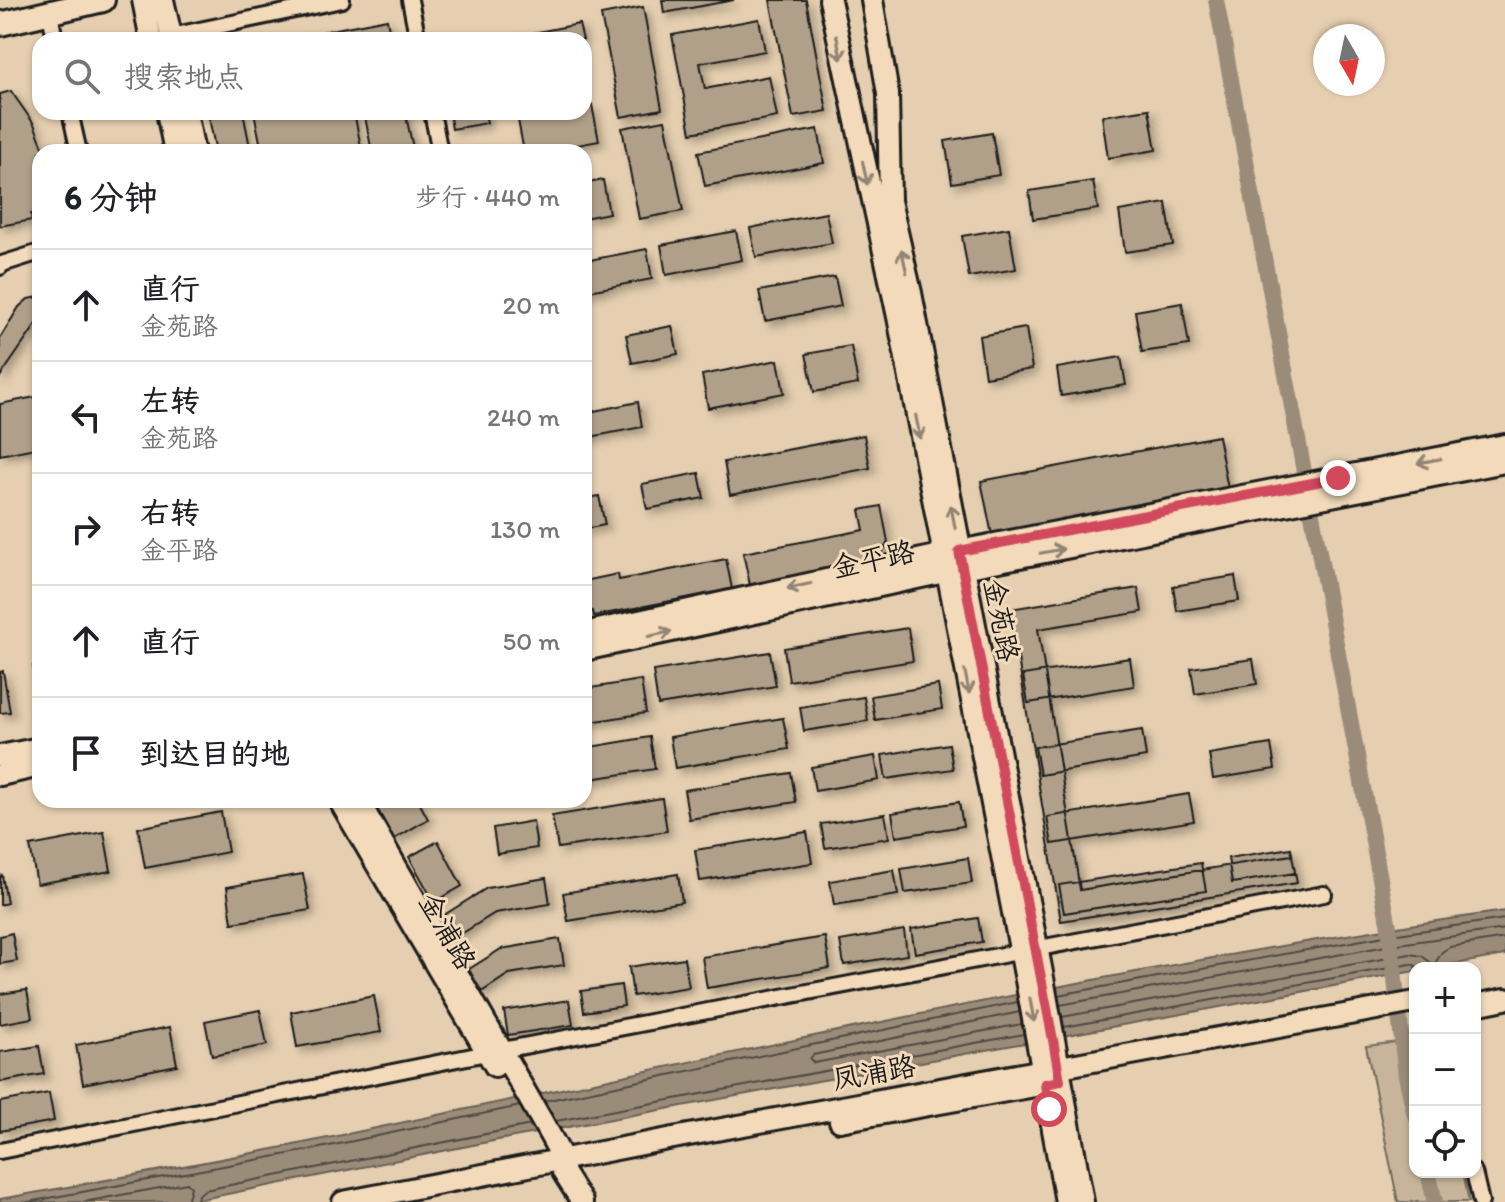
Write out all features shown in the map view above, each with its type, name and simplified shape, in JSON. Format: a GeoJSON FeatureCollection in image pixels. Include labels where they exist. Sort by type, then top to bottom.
{"type":"FeatureCollection","features":[{"type":"Feature","properties":{"kind":"main road"},"geometry":{"type":"LineString","coordinates":[[0,24],[103,0]]}},
{"type":"Feature","properties":{"kind":"street"},"geometry":{"type":"LineString","coordinates":[[143,0],[161,32]]}},
{"type":"Feature","properties":{"kind":"street"},"geometry":{"type":"LineString","coordinates":[[163,0],[165,32]]}},
{"type":"Feature","properties":{"kind":"street"},"geometry":{"type":"LineString","coordinates":[[197,32],[342,0]]}},
{"type":"Feature","properties":{"kind":"street"},"geometry":{"type":"LineString","coordinates":[[410,0],[416,32]]}},
{"type":"Feature","properties":{"kind":"street"},"geometry":{"type":"LineString","coordinates":[[830,0],[952,562],[1035,979],[1051,1075],[1066,1202]]}},
{"type":"Feature","properties":{"kind":"street","name":"金苑路"},"geometry":{"type":"LineString","coordinates":[[872,0],[888,94],[890,201],[911,293],[952,562]]}},
{"type":"Feature","properties":{"kind":"street"},"geometry":{"type":"LineString","coordinates":[[50,13],[54,32]]}},
{"type":"Feature","properties":{"kind":"street"},"geometry":{"type":"LineString","coordinates":[[72,120],[77,144]]}},
{"type":"Feature","properties":{"kind":"street"},"geometry":{"type":"LineString","coordinates":[[169,120],[173,144]]}},
{"type":"Feature","properties":{"kind":"street"},"geometry":{"type":"LineString","coordinates":[[188,120],[192,144]]}},
{"type":"Feature","properties":{"kind":"street"},"geometry":{"type":"LineString","coordinates":[[434,120],[438,144]]}},
{"type":"Feature","properties":{"kind":"street"},"geometry":{"type":"LineString","coordinates":[[0,267],[32,255]]}},
{"type":"Feature","properties":{"kind":"street"},"geometry":{"type":"LineString","coordinates":[[1340,486],[1505,445]]}},
{"type":"Feature","properties":{"kind":"street","name":"金平路"},"geometry":{"type":"LineString","coordinates":[[592,631],[1340,486],[1505,462]]}},
{"type":"Feature","properties":{"kind":"street","name":"金平路"},"geometry":{"type":"LineString","coordinates":[[592,648],[1232,497],[1276,498]]}},
{"type":"Feature","properties":{"kind":"street"},"geometry":{"type":"LineString","coordinates":[[0,756],[32,750]]}},
{"type":"Feature","properties":{"kind":"street"},"geometry":{"type":"LineString","coordinates":[[0,775],[32,768]]}},
{"type":"Feature","properties":{"kind":"street","name":"金浦路"},"geometry":{"type":"LineString","coordinates":[[344,808],[495,1052]]}},
{"type":"Feature","properties":{"kind":"street","name":"金浦路"},"geometry":{"type":"LineString","coordinates":[[362,808],[558,1164]]}},
{"type":"Feature","properties":{"kind":"street"},"geometry":{"type":"LineString","coordinates":[[0,1151],[495,1052],[1324,894]]}},
{"type":"Feature","properties":{"kind":"street"},"geometry":{"type":"LineString","coordinates":[[1481,990],[1505,985]]}},
{"type":"Feature","properties":{"kind":"street"},"geometry":{"type":"LineString","coordinates":[[1481,1004],[1505,999]]}},
{"type":"Feature","properties":{"kind":"street","name":"凤浦路"},"geometry":{"type":"LineString","coordinates":[[343,1202],[1402,1011]]}},
{"type":"Feature","properties":{"kind":"street"},"geometry":{"type":"LineString","coordinates":[[1051,1075],[1083,1202]]}},
{"type":"Feature","properties":{"kind":"street"},"geometry":{"type":"LineString","coordinates":[[558,1164],[582,1202]]}},
{"type":"Feature","properties":{"kind":"street","name":"凤浦路"},"geometry":{"type":"LineString","coordinates":[[408,1202],[558,1164]]}},
{"type":"Feature","properties":{"kind":"street"},"geometry":{"type":"LineString","coordinates":[[1475,1178],[1481,1202]]}},
{"type":"Feature","properties":{"kind":"shaded area"},"geometry":{"type":"Polygon","coordinates":[[[1409,1041],[1409,1178],[1464,1178],[1469,1202],[1398,1202],[1366,1046],[1409,1041]]]}},
{"type":"Feature","properties":{"kind":"water"},"geometry":{"type":"Polygon","coordinates":[[[1505,911],[1505,955],[1467,962],[1409,962],[1409,972],[498,1140],[187,1202],[0,1202],[0,1199],[278,1148],[1058,987],[1505,911]]]}},
{"type":"Feature","properties":{"kind":"building"},"geometry":{"type":"Polygon","coordinates":[[[662,0],[734,0],[664,13],[662,0]]]}},
{"type":"Feature","properties":{"kind":"building"},"geometry":{"type":"Polygon","coordinates":[[[770,0],[806,0],[827,111],[793,117],[770,0]]]}},
{"type":"Feature","properties":{"kind":"building"},"geometry":{"type":"Polygon","coordinates":[[[643,7],[662,109],[621,117],[601,15],[643,7]]]}},
{"type":"Feature","properties":{"kind":"building"},"geometry":{"type":"Polygon","coordinates":[[[387,19],[389,32],[322,32],[387,19]]]}},
{"type":"Feature","properties":{"kind":"building"},"geometry":{"type":"Polygon","coordinates":[[[759,19],[765,51],[700,63],[705,89],[769,76],[777,117],[691,133],[672,35],[759,19]]]}},
{"type":"Feature","properties":{"kind":"building"},"geometry":{"type":"Polygon","coordinates":[[[579,24],[581,32],[538,32],[579,24]]]}},
{"type":"Feature","properties":{"kind":"building"},"geometry":{"type":"Polygon","coordinates":[[[11,91],[34,124],[42,144],[32,144],[32,220],[0,226],[0,94],[11,91]]]}},
{"type":"Feature","properties":{"kind":"building"},"geometry":{"type":"Polygon","coordinates":[[[592,105],[599,141],[522,144],[518,120],[592,120],[592,105]]]}},
{"type":"Feature","properties":{"kind":"building"},"geometry":{"type":"Polygon","coordinates":[[[1149,109],[1156,150],[1108,158],[1102,116],[1149,109]]]}},
{"type":"Feature","properties":{"kind":"building"},"geometry":{"type":"Polygon","coordinates":[[[209,120],[245,120],[249,144],[214,144],[209,120]]]}},
{"type":"Feature","properties":{"kind":"building"},"geometry":{"type":"Polygon","coordinates":[[[256,120],[356,120],[360,144],[260,144],[256,120]]]}},
{"type":"Feature","properties":{"kind":"building"},"geometry":{"type":"Polygon","coordinates":[[[366,120],[407,120],[412,144],[370,144],[366,120]]]}},
{"type":"Feature","properties":{"kind":"building"},"geometry":{"type":"Polygon","coordinates":[[[450,120],[486,120],[487,123],[452,129],[450,120]]]}},
{"type":"Feature","properties":{"kind":"building"},"geometry":{"type":"Polygon","coordinates":[[[665,120],[683,211],[639,219],[622,128],[665,120]]]}},
{"type":"Feature","properties":{"kind":"building"},"geometry":{"type":"Polygon","coordinates":[[[818,129],[824,163],[705,186],[698,152],[818,129]]]}},
{"type":"Feature","properties":{"kind":"building"},"geometry":{"type":"Polygon","coordinates":[[[992,133],[999,175],[952,183],[945,141],[992,133]]]}},
{"type":"Feature","properties":{"kind":"building"},"geometry":{"type":"Polygon","coordinates":[[[603,180],[609,213],[592,216],[592,182],[603,180]]]}},
{"type":"Feature","properties":{"kind":"building"},"geometry":{"type":"Polygon","coordinates":[[[1093,181],[1098,209],[1033,219],[1029,191],[1093,181]]]}},
{"type":"Feature","properties":{"kind":"building"},"geometry":{"type":"Polygon","coordinates":[[[1166,203],[1173,245],[1125,252],[1119,211],[1166,203]]]}},
{"type":"Feature","properties":{"kind":"building"},"geometry":{"type":"Polygon","coordinates":[[[826,213],[832,243],[756,257],[750,228],[826,213]]]}},
{"type":"Feature","properties":{"kind":"building"},"geometry":{"type":"Polygon","coordinates":[[[1009,228],[1016,269],[969,277],[962,236],[1009,228]]]}},
{"type":"Feature","properties":{"kind":"building"},"geometry":{"type":"Polygon","coordinates":[[[736,231],[742,260],[666,275],[661,245],[736,231]]]}},
{"type":"Feature","properties":{"kind":"building"},"geometry":{"type":"Polygon","coordinates":[[[647,249],[652,279],[592,290],[592,259],[647,249]]]}},
{"type":"Feature","properties":{"kind":"building"},"geometry":{"type":"Polygon","coordinates":[[[835,277],[841,306],[765,321],[759,291],[835,277]]]}},
{"type":"Feature","properties":{"kind":"building"},"geometry":{"type":"Polygon","coordinates":[[[32,298],[32,331],[0,377],[0,338],[19,307],[32,298]]]}},
{"type":"Feature","properties":{"kind":"building"},"geometry":{"type":"Polygon","coordinates":[[[1182,303],[1189,345],[1142,352],[1135,311],[1182,303]]]}},
{"type":"Feature","properties":{"kind":"building"},"geometry":{"type":"Polygon","coordinates":[[[672,326],[678,354],[632,363],[626,335],[672,326]]]}},
{"type":"Feature","properties":{"kind":"building"},"geometry":{"type":"Polygon","coordinates":[[[1026,328],[1032,369],[985,377],[979,336],[1026,328]]]}},
{"type":"Feature","properties":{"kind":"building"},"geometry":{"type":"Polygon","coordinates":[[[851,346],[858,384],[814,392],[806,354],[851,346]]]}},
{"type":"Feature","properties":{"kind":"building"},"geometry":{"type":"Polygon","coordinates":[[[1121,357],[1126,385],[1061,396],[1057,368],[1121,357]]]}},
{"type":"Feature","properties":{"kind":"building"},"geometry":{"type":"Polygon","coordinates":[[[778,360],[784,393],[708,408],[702,375],[778,360]]]}},
{"type":"Feature","properties":{"kind":"building"},"geometry":{"type":"Polygon","coordinates":[[[32,398],[32,449],[0,455],[0,404],[32,398]]]}},
{"type":"Feature","properties":{"kind":"building"},"geometry":{"type":"Polygon","coordinates":[[[638,402],[642,427],[592,437],[592,411],[638,402]]]}},
{"type":"Feature","properties":{"kind":"building"},"geometry":{"type":"Polygon","coordinates":[[[864,435],[870,468],[730,495],[724,462],[864,435]]]}},
{"type":"Feature","properties":{"kind":"building"},"geometry":{"type":"Polygon","coordinates":[[[1218,436],[1228,489],[992,535],[981,481],[1218,436]]]}},
{"type":"Feature","properties":{"kind":"building"},"geometry":{"type":"Polygon","coordinates":[[[699,473],[704,498],[647,509],[642,484],[699,473]]]}},
{"type":"Feature","properties":{"kind":"building"},"geometry":{"type":"Polygon","coordinates":[[[599,496],[605,525],[592,527],[592,497],[599,496]]]}},
{"type":"Feature","properties":{"kind":"building"},"geometry":{"type":"Polygon","coordinates":[[[881,506],[888,542],[878,559],[750,585],[743,553],[864,530],[860,510],[881,506]]]}},
{"type":"Feature","properties":{"kind":"building"},"geometry":{"type":"Polygon","coordinates":[[[726,559],[732,589],[594,616],[592,579],[618,574],[619,580],[726,559]]]}},
{"type":"Feature","properties":{"kind":"building"},"geometry":{"type":"Polygon","coordinates":[[[1235,576],[1239,601],[1177,611],[1173,586],[1235,576]]]}},
{"type":"Feature","properties":{"kind":"building"},"geometry":{"type":"Polygon","coordinates":[[[1138,588],[1142,612],[1038,629],[1080,890],[1292,855],[1297,883],[1061,921],[1010,609],[1138,588]]]}},
{"type":"Feature","properties":{"kind":"building"},"geometry":{"type":"Polygon","coordinates":[[[908,628],[913,661],[789,681],[784,648],[908,628]]]}},
{"type":"Feature","properties":{"kind":"building"},"geometry":{"type":"Polygon","coordinates":[[[770,652],[776,686],[658,705],[653,671],[770,652]]]}},
{"type":"Feature","properties":{"kind":"building"},"geometry":{"type":"Polygon","coordinates":[[[1130,658],[1134,686],[1028,703],[1023,675],[1130,658]]]}},
{"type":"Feature","properties":{"kind":"building"},"geometry":{"type":"Polygon","coordinates":[[[1253,659],[1257,684],[1195,694],[1191,668],[1253,659]]]}},
{"type":"Feature","properties":{"kind":"building"},"geometry":{"type":"Polygon","coordinates":[[[3,671],[10,712],[0,713],[0,672],[3,671]]]}},
{"type":"Feature","properties":{"kind":"building"},"geometry":{"type":"Polygon","coordinates":[[[641,680],[646,713],[592,722],[592,688],[641,680]]]}},
{"type":"Feature","properties":{"kind":"building"},"geometry":{"type":"Polygon","coordinates":[[[938,685],[942,709],[875,720],[871,696],[938,685]]]}},
{"type":"Feature","properties":{"kind":"building"},"geometry":{"type":"Polygon","coordinates":[[[864,697],[868,721],[804,731],[800,707],[864,697]]]}},
{"type":"Feature","properties":{"kind":"building"},"geometry":{"type":"Polygon","coordinates":[[[783,718],[789,749],[675,768],[670,737],[783,718]]]}},
{"type":"Feature","properties":{"kind":"building"},"geometry":{"type":"Polygon","coordinates":[[[1142,730],[1146,757],[1040,775],[1035,747],[1142,730]]]}},
{"type":"Feature","properties":{"kind":"building"},"geometry":{"type":"Polygon","coordinates":[[[650,737],[655,769],[592,779],[592,747],[650,737]]]}},
{"type":"Feature","properties":{"kind":"building"},"geometry":{"type":"Polygon","coordinates":[[[949,744],[953,769],[886,779],[882,755],[949,744]]]}},
{"type":"Feature","properties":{"kind":"building"},"geometry":{"type":"Polygon","coordinates":[[[1271,744],[1275,769],[1213,779],[1209,754],[1271,744]]]}},
{"type":"Feature","properties":{"kind":"building"},"geometry":{"type":"Polygon","coordinates":[[[875,756],[879,780],[815,791],[811,767],[875,756]]]}},
{"type":"Feature","properties":{"kind":"building"},"geometry":{"type":"Polygon","coordinates":[[[791,773],[796,802],[689,819],[684,790],[791,773]]]}},
{"type":"Feature","properties":{"kind":"building"},"geometry":{"type":"Polygon","coordinates":[[[1189,794],[1194,821],[1052,844],[1047,817],[1189,794]]]}},
{"type":"Feature","properties":{"kind":"building"},"geometry":{"type":"Polygon","coordinates":[[[662,798],[667,831],[558,848],[552,816],[662,798]]]}},
{"type":"Feature","properties":{"kind":"building"},"geometry":{"type":"Polygon","coordinates":[[[959,802],[963,826],[896,837],[892,813],[959,802]]]}},
{"type":"Feature","properties":{"kind":"building"},"geometry":{"type":"Polygon","coordinates":[[[377,808],[422,808],[428,819],[394,839],[377,808]]]}},
{"type":"Feature","properties":{"kind":"building"},"geometry":{"type":"Polygon","coordinates":[[[221,812],[228,852],[145,868],[138,828],[221,812]]]}},
{"type":"Feature","properties":{"kind":"building"},"geometry":{"type":"Polygon","coordinates":[[[885,814],[889,838],[825,848],[821,824],[885,814]]]}},
{"type":"Feature","properties":{"kind":"building"},"geometry":{"type":"Polygon","coordinates":[[[533,821],[537,848],[497,854],[493,828],[533,821]]]}},
{"type":"Feature","properties":{"kind":"building"},"geometry":{"type":"Polygon","coordinates":[[[104,832],[111,871],[37,884],[30,846],[104,832]]]}},
{"type":"Feature","properties":{"kind":"building"},"geometry":{"type":"Polygon","coordinates":[[[807,832],[812,863],[700,881],[695,850],[807,832]]]}},
{"type":"Feature","properties":{"kind":"building"},"geometry":{"type":"Polygon","coordinates":[[[438,841],[462,886],[434,902],[409,857],[438,841]]]}},
{"type":"Feature","properties":{"kind":"building"},"geometry":{"type":"Polygon","coordinates":[[[1291,848],[1295,873],[1232,883],[1228,858],[1291,848]]]}},
{"type":"Feature","properties":{"kind":"building"},"geometry":{"type":"Polygon","coordinates":[[[968,858],[972,883],[905,893],[901,869],[968,858]]]}},
{"type":"Feature","properties":{"kind":"building"},"geometry":{"type":"Polygon","coordinates":[[[1201,863],[1206,891],[1064,913],[1059,885],[1201,863]]]}},
{"type":"Feature","properties":{"kind":"building"},"geometry":{"type":"Polygon","coordinates":[[[894,870],[898,895],[834,905],[830,881],[894,870]]]}},
{"type":"Feature","properties":{"kind":"building"},"geometry":{"type":"Polygon","coordinates":[[[303,874],[310,910],[232,923],[227,887],[303,874]]]}},
{"type":"Feature","properties":{"kind":"building"},"geometry":{"type":"Polygon","coordinates":[[[678,874],[682,902],[568,921],[563,893],[678,874]]]}},
{"type":"Feature","properties":{"kind":"building"},"geometry":{"type":"Polygon","coordinates":[[[0,876],[7,903],[0,905],[0,876]]]}},
{"type":"Feature","properties":{"kind":"building"},"geometry":{"type":"Polygon","coordinates":[[[546,878],[550,904],[495,913],[458,936],[444,915],[487,888],[546,878]]]}},
{"type":"Feature","properties":{"kind":"building"},"geometry":{"type":"Polygon","coordinates":[[[978,918],[982,942],[915,953],[911,929],[978,918]]]}},
{"type":"Feature","properties":{"kind":"building"},"geometry":{"type":"Polygon","coordinates":[[[904,930],[907,955],[844,965],[840,941],[904,930]]]}},
{"type":"Feature","properties":{"kind":"building"},"geometry":{"type":"Polygon","coordinates":[[[12,933],[17,961],[0,964],[0,936],[12,933]]]}},
{"type":"Feature","properties":{"kind":"building"},"geometry":{"type":"Polygon","coordinates":[[[825,937],[830,968],[707,988],[702,957],[825,937]]]}},
{"type":"Feature","properties":{"kind":"building"},"geometry":{"type":"Polygon","coordinates":[[[560,939],[564,965],[509,974],[480,993],[466,971],[501,949],[560,939]]]}},
{"type":"Feature","properties":{"kind":"building"},"geometry":{"type":"Polygon","coordinates":[[[684,958],[689,987],[633,996],[629,967],[684,958]]]}},
{"type":"Feature","properties":{"kind":"building"},"geometry":{"type":"Polygon","coordinates":[[[621,985],[624,1006],[584,1012],[581,991],[621,985]]]}},
{"type":"Feature","properties":{"kind":"building"},"geometry":{"type":"Polygon","coordinates":[[[27,990],[32,1018],[0,1024],[0,994],[27,990]]]}},
{"type":"Feature","properties":{"kind":"building"},"geometry":{"type":"Polygon","coordinates":[[[374,996],[381,1032],[297,1047],[291,1012],[374,996]]]}},
{"type":"Feature","properties":{"kind":"building"},"geometry":{"type":"Polygon","coordinates":[[[569,1000],[573,1025],[508,1035],[504,1011],[569,1000]]]}},
{"type":"Feature","properties":{"kind":"building"},"geometry":{"type":"Polygon","coordinates":[[[260,1010],[267,1045],[212,1056],[205,1021],[260,1010]]]}},
{"type":"Feature","properties":{"kind":"building"},"geometry":{"type":"Polygon","coordinates":[[[170,1027],[177,1065],[83,1084],[76,1045],[170,1027]]]}},
{"type":"Feature","properties":{"kind":"building"},"geometry":{"type":"Polygon","coordinates":[[[39,1046],[44,1074],[0,1082],[0,1052],[39,1046]]]}},
{"type":"Feature","properties":{"kind":"building"},"geometry":{"type":"Polygon","coordinates":[[[49,1093],[54,1121],[0,1131],[0,1102],[49,1093]]]}},
{"type":"Feature","properties":{"kind":"waterway"},"geometry":{"type":"LineString","coordinates":[[1216,0],[1389,927],[1406,1076],[1413,1106]]}},
{"type":"Feature","properties":{"kind":"waterway"},"geometry":{"type":"LineString","coordinates":[[1429,1178],[1435,1202]]}},
{"type":"Feature","properties":{"kind":"route"},"geometry":{"type":"LineString","coordinates":[[1049,1109],[1045,1084],[1060,1081],[1043,978],[959,551],[1338,478]]}}]}
